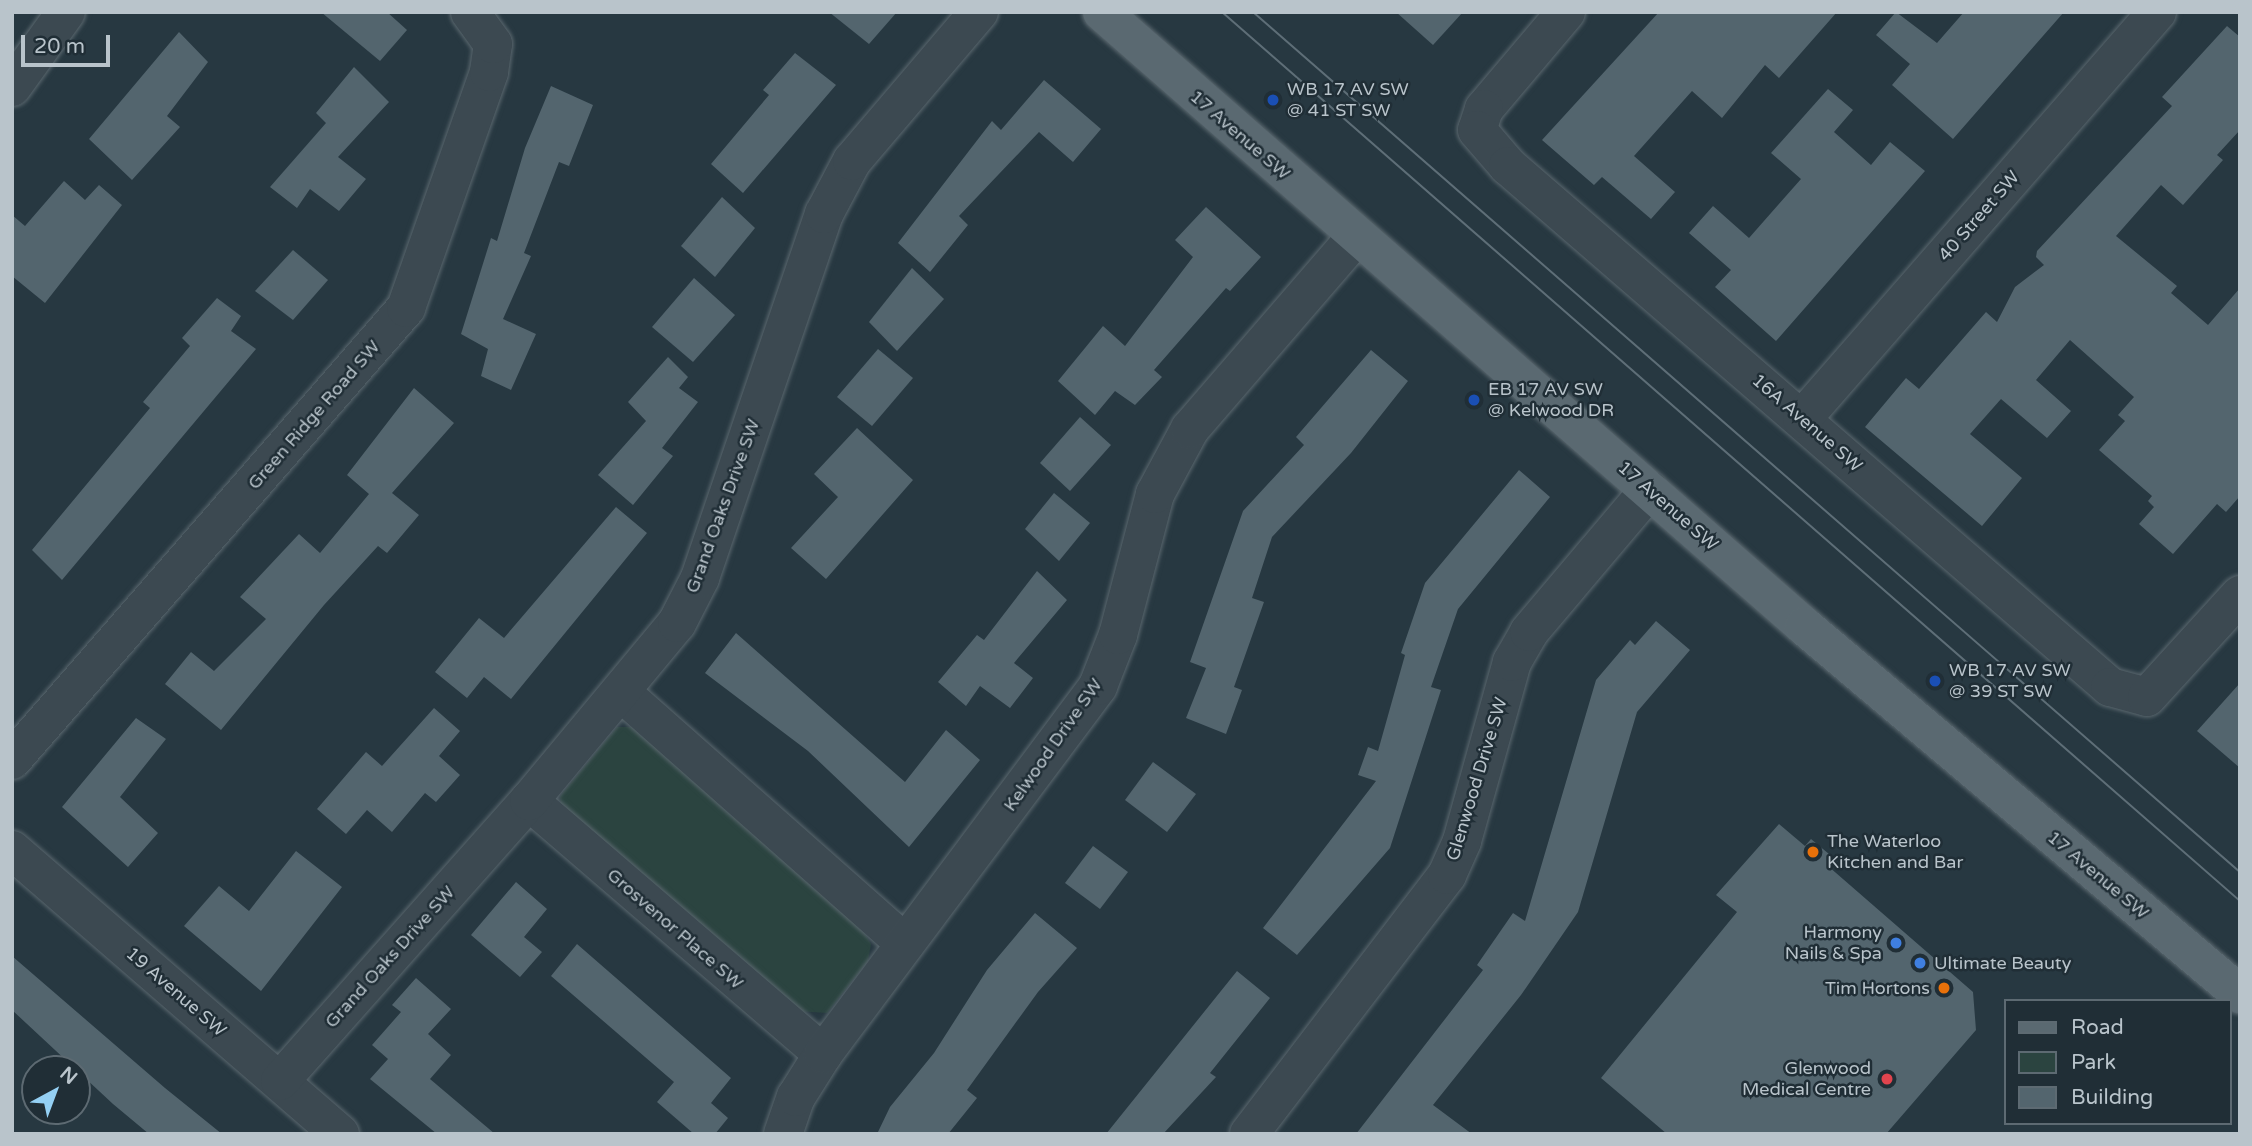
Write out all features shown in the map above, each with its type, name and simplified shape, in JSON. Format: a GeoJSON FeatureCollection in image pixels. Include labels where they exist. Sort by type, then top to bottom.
{"type":"FeatureCollection","features":[{"type":"Feature","properties":{"kind":"main road","name":"17 Avenue SW"},"geometry":{"type":"LineString","coordinates":[[1102,12],[1356,237],[1649,490],[2240,994]]}},
{"type":"Feature","properties":{"kind":"street","name":"Green Ridge Road SW"},"geometry":{"type":"LineString","coordinates":[[12,760],[406,308],[489,72],[493,44],[470,12]]}},
{"type":"Feature","properties":{"kind":"street","name":"Grand Oaks Drive SW"},"geometry":{"type":"LineString","coordinates":[[280,1081],[622,694],[677,623],[700,578],[824,214],[852,161],[979,12]]}},
{"type":"Feature","properties":{"kind":"street","name":"16A Avenue SW"},"geometry":{"type":"LineString","coordinates":[[1566,12],[1484,109],[1477,130],[1508,166],[2110,687],[2147,696],[2240,595]]}},
{"type":"Feature","properties":{"kind":"street","name":"40 Street SW"},"geometry":{"type":"LineString","coordinates":[[1802,419],[2157,12]]}},
{"type":"Feature","properties":{"kind":"street"},"geometry":{"type":"LineString","coordinates":[[12,87],[57,16]]}},
{"type":"Feature","properties":{"kind":"street","name":"Kelwood Drive SW"},"geometry":{"type":"LineString","coordinates":[[783,1134],[796,1097],[822,1054],[1098,687],[1118,635],[1155,494],[1190,429],[1356,237]]}},
{"type":"Feature","properties":{"kind":"street","name":"Glenwood Drive SW"},"geometry":{"type":"LineString","coordinates":[[1249,1134],[1447,875],[1462,841],[1512,662],[1529,632],[1649,490]]}},
{"type":"Feature","properties":{"kind":"street"},"geometry":{"type":"LineString","coordinates":[[622,694],[905,943]]}},
{"type":"Feature","properties":{"kind":"street","name":"Grosvenor Place SW"},"geometry":{"type":"LineString","coordinates":[[529,801],[822,1054]]}},
{"type":"Feature","properties":{"kind":"street","name":"19 Avenue SW"},"geometry":{"type":"LineString","coordinates":[[12,850],[340,1134]]}},
{"type":"Feature","properties":{"kind":"green space"},"geometry":{"type":"Polygon","coordinates":[[[617,727],[637,727],[860,926],[871,944],[868,961],[827,1013],[795,1011],[561,808],[560,796],[617,727]]]}},
{"type":"Feature","properties":{"kind":"building"},"geometry":{"type":"Polygon","coordinates":[[[321,12],[387,12],[407,30],[380,61],[321,12]]]}},
{"type":"Feature","properties":{"kind":"building"},"geometry":{"type":"Polygon","coordinates":[[[829,12],[897,12],[869,44],[829,12]]]}},
{"type":"Feature","properties":{"kind":"building"},"geometry":{"type":"Polygon","coordinates":[[[1396,12],[1463,12],[1433,45],[1396,12]]]}},
{"type":"Feature","properties":{"kind":"building"},"geometry":{"type":"Polygon","coordinates":[[[1659,12],[1837,12],[1779,78],[1765,65],[1722,118],[1692,91],[1634,156],[1675,192],[1651,219],[1602,177],[1594,185],[1542,140],[1659,12]]]}},
{"type":"Feature","properties":{"kind":"building"},"geometry":{"type":"Polygon","coordinates":[[[1896,12],[1937,43],[1964,12],[2064,12],[1953,139],[1892,85],[1910,64],[1876,35],[1896,12]]]}},
{"type":"Feature","properties":{"kind":"building"},"geometry":{"type":"Polygon","coordinates":[[[2227,26],[2240,37],[2240,130],[2217,155],[2223,160],[2183,205],[2161,185],[2116,236],[2177,286],[2171,293],[2208,325],[2240,288],[2240,496],[2226,512],[2217,504],[2173,554],[2139,524],[2154,507],[2148,501],[2152,496],[2099,450],[2125,421],[2118,415],[2134,397],[2070,340],[2036,380],[2071,411],[2047,438],[2001,399],[1970,434],[2022,478],[1982,526],[1865,427],[1906,378],[1919,389],[1986,312],[1997,322],[2015,287],[2044,265],[2036,257],[2037,251],[2172,106],[2162,97],[2227,26]]]}},
{"type":"Feature","properties":{"kind":"building"},"geometry":{"type":"Polygon","coordinates":[[[179,32],[208,62],[167,116],[180,127],[132,180],[89,139],[179,32]]]}},
{"type":"Feature","properties":{"kind":"building"},"geometry":{"type":"Polygon","coordinates":[[[795,53],[836,85],[743,193],[711,164],[769,95],[763,90],[795,53]]]}},
{"type":"Feature","properties":{"kind":"building"},"geometry":{"type":"Polygon","coordinates":[[[354,67],[389,102],[338,157],[366,179],[339,211],[310,189],[297,208],[270,187],[326,123],[316,113],[354,67]]]}},
{"type":"Feature","properties":{"kind":"building"},"geometry":{"type":"Polygon","coordinates":[[[1044,80],[1101,129],[1073,162],[1039,132],[959,216],[968,225],[930,272],[898,243],[992,121],[1001,130],[1044,80]]]}},
{"type":"Feature","properties":{"kind":"building"},"geometry":{"type":"Polygon","coordinates":[[[551,86],[593,105],[569,166],[559,162],[524,253],[531,256],[503,319],[536,334],[511,390],[481,376],[488,349],[461,334],[491,238],[497,241],[525,148],[551,86]]]}},
{"type":"Feature","properties":{"kind":"building"},"geometry":{"type":"Polygon","coordinates":[[[1828,89],[1853,110],[1834,132],[1871,165],[1890,142],[1925,171],[1776,341],[1715,287],[1731,270],[1689,233],[1713,206],[1749,238],[1801,179],[1771,153],[1828,89]]]}},
{"type":"Feature","properties":{"kind":"building"},"geometry":{"type":"Polygon","coordinates":[[[64,181],[85,200],[99,185],[122,205],[45,303],[12,276],[12,215],[25,226],[64,181]]]}},
{"type":"Feature","properties":{"kind":"building"},"geometry":{"type":"Polygon","coordinates":[[[722,197],[755,228],[715,277],[681,246],[722,197]]]}},
{"type":"Feature","properties":{"kind":"building"},"geometry":{"type":"Polygon","coordinates":[[[1206,207],[1261,257],[1230,291],[1226,288],[1154,370],[1162,377],[1135,405],[1115,391],[1095,415],[1058,381],[1103,326],[1125,346],[1193,257],[1175,240],[1206,207]]]}},
{"type":"Feature","properties":{"kind":"building"},"geometry":{"type":"Polygon","coordinates":[[[293,250],[328,280],[293,320],[255,291],[293,250]]]}},
{"type":"Feature","properties":{"kind":"building"},"geometry":{"type":"Polygon","coordinates":[[[912,268],[944,299],[897,351],[869,322],[912,268]]]}},
{"type":"Feature","properties":{"kind":"building"},"geometry":{"type":"Polygon","coordinates":[[[694,278],[735,315],[693,362],[652,327],[694,278]]]}},
{"type":"Feature","properties":{"kind":"building"},"geometry":{"type":"Polygon","coordinates":[[[217,298],[241,316],[231,331],[256,349],[62,580],[32,550],[150,408],[143,402],[190,346],[182,338],[217,298]]]}},
{"type":"Feature","properties":{"kind":"building"},"geometry":{"type":"Polygon","coordinates":[[[878,349],[913,378],[872,426],[837,397],[878,349]]]}},
{"type":"Feature","properties":{"kind":"building"},"geometry":{"type":"Polygon","coordinates":[[[1371,350],[1408,381],[1351,453],[1272,537],[1252,598],[1264,602],[1234,687],[1242,690],[1226,734],[1186,718],[1206,668],[1190,662],[1243,511],[1304,445],[1296,437],[1371,350]]]}},
{"type":"Feature","properties":{"kind":"building"},"geometry":{"type":"Polygon","coordinates":[[[668,357],[688,377],[679,388],[698,402],[662,448],[673,456],[633,505],[598,475],[646,421],[628,402],[668,357]]]}},
{"type":"Feature","properties":{"kind":"building"},"geometry":{"type":"Polygon","coordinates":[[[414,388],[454,423],[392,493],[419,515],[387,553],[378,546],[324,605],[221,730],[165,684],[191,652],[214,671],[266,619],[240,597],[299,534],[320,553],[369,494],[347,475],[414,388]]]}},
{"type":"Feature","properties":{"kind":"building"},"geometry":{"type":"Polygon","coordinates":[[[1080,417],[1111,445],[1070,491],[1040,463],[1080,417]]]}},
{"type":"Feature","properties":{"kind":"building"},"geometry":{"type":"Polygon","coordinates":[[[857,428],[913,480],[826,579],[791,548],[838,497],[814,474],[857,428]]]}},
{"type":"Feature","properties":{"kind":"building"},"geometry":{"type":"Polygon","coordinates":[[[1519,470],[1550,497],[1458,609],[1431,687],[1441,690],[1390,848],[1297,955],[1263,928],[1376,781],[1358,775],[1368,747],[1378,751],[1405,655],[1401,653],[1425,583],[1519,470]]]}},
{"type":"Feature","properties":{"kind":"building"},"geometry":{"type":"Polygon","coordinates":[[[1054,493],[1090,523],[1059,561],[1025,529],[1054,493]]]}},
{"type":"Feature","properties":{"kind":"building"},"geometry":{"type":"Polygon","coordinates":[[[616,507],[647,533],[511,699],[484,677],[467,698],[435,672],[479,618],[504,638],[616,507]]]}},
{"type":"Feature","properties":{"kind":"building"},"geometry":{"type":"Polygon","coordinates":[[[1037,571],[1067,600],[1014,663],[1033,678],[1010,708],[980,686],[966,706],[938,682],[977,635],[984,640],[1037,571]]]}},
{"type":"Feature","properties":{"kind":"building"},"geometry":{"type":"Polygon","coordinates":[[[1656,621],[1690,650],[1637,712],[1578,912],[1521,995],[1433,1105],[1472,1134],[1356,1134],[1483,970],[1477,965],[1513,913],[1525,921],[1596,680],[1630,640],[1635,645],[1656,621]]]}},
{"type":"Feature","properties":{"kind":"building"},"geometry":{"type":"Polygon","coordinates":[[[736,633],[905,782],[946,730],[980,760],[909,847],[808,751],[705,673],[736,633]]]}},
{"type":"Feature","properties":{"kind":"building"},"geometry":{"type":"Polygon","coordinates":[[[2240,683],[2240,768],[2197,731],[2240,683]]]}},
{"type":"Feature","properties":{"kind":"building"},"geometry":{"type":"Polygon","coordinates":[[[434,708],[460,731],[439,756],[460,775],[436,802],[425,793],[392,832],[367,810],[346,834],[317,809],[366,752],[382,766],[434,708]]]}},
{"type":"Feature","properties":{"kind":"building"},"geometry":{"type":"Polygon","coordinates":[[[136,718],[166,739],[120,797],[158,833],[128,867],[62,807],[136,718]]]}},
{"type":"Feature","properties":{"kind":"building"},"geometry":{"type":"Polygon","coordinates":[[[1153,762],[1196,794],[1167,832],[1125,800],[1153,762]]]}},
{"type":"Feature","properties":{"kind":"building"},"geometry":{"type":"Polygon","coordinates":[[[1779,824],[1805,846],[1811,839],[1835,859],[1828,866],[1973,992],[1976,1030],[1886,1134],[1667,1134],[1601,1078],[1737,912],[1716,895],[1779,824]]]}},
{"type":"Feature","properties":{"kind":"building"},"geometry":{"type":"Polygon","coordinates":[[[1093,846],[1128,872],[1100,909],[1065,883],[1093,846]]]}},
{"type":"Feature","properties":{"kind":"building"},"geometry":{"type":"Polygon","coordinates":[[[296,851],[342,887],[261,991],[184,926],[219,886],[249,911],[296,851]]]}},
{"type":"Feature","properties":{"kind":"building"},"geometry":{"type":"Polygon","coordinates":[[[516,882],[547,909],[524,937],[542,952],[520,977],[471,935],[516,882]]]}},
{"type":"Feature","properties":{"kind":"building"},"geometry":{"type":"Polygon","coordinates":[[[1035,913],[1077,948],[1038,992],[967,1090],[977,1098],[948,1134],[877,1134],[890,1107],[934,1053],[987,970],[1035,913]]]}},
{"type":"Feature","properties":{"kind":"building"},"geometry":{"type":"Polygon","coordinates":[[[577,944],[731,1078],[711,1103],[728,1118],[715,1134],[694,1134],[657,1102],[674,1082],[551,976],[577,944]]]}},
{"type":"Feature","properties":{"kind":"building"},"geometry":{"type":"Polygon","coordinates":[[[12,956],[222,1134],[149,1134],[91,1084],[91,1055],[60,1055],[12,1010],[12,956]]]}},
{"type":"Feature","properties":{"kind":"building"},"geometry":{"type":"Polygon","coordinates":[[[1237,971],[1270,998],[1210,1073],[1216,1077],[1163,1134],[1106,1134],[1237,971]]]}},
{"type":"Feature","properties":{"kind":"building"},"geometry":{"type":"Polygon","coordinates":[[[416,978],[451,1009],[428,1034],[451,1055],[430,1079],[495,1134],[437,1134],[370,1079],[388,1059],[372,1045],[401,1012],[392,1005],[416,978]]]}},
{"type":"Feature","properties":{"kind":"tram line"},"geometry":{"type":"LineString","coordinates":[[1222,12],[2240,901]]}},
{"type":"Feature","properties":{"kind":"tram line"},"geometry":{"type":"LineString","coordinates":[[1253,12],[2240,872]]}},
{"type":"Feature","properties":{"kind":"place","name":"WB 17 AV SW @ 41 ST SW"},"geometry":{"type":"Point","coordinates":[1273,100]}},
{"type":"Feature","properties":{"kind":"place","name":"EB 17 AV SW @ Kelwood DR"},"geometry":{"type":"Point","coordinates":[1474,400]}},
{"type":"Feature","properties":{"kind":"place","name":"WB 17 AV SW @ 39 ST SW"},"geometry":{"type":"Point","coordinates":[1935,681]}},
{"type":"Feature","properties":{"kind":"place","name":"The Waterloo Kitchen and Bar"},"geometry":{"type":"Point","coordinates":[1813,852]}},
{"type":"Feature","properties":{"kind":"place","name":"Harmony Nails & Spa"},"geometry":{"type":"Point","coordinates":[1896,943]}},
{"type":"Feature","properties":{"kind":"place","name":"Ultimate Beauty"},"geometry":{"type":"Point","coordinates":[1920,963]}},
{"type":"Feature","properties":{"kind":"place","name":"Tim Hortons"},"geometry":{"type":"Point","coordinates":[1944,988]}},
{"type":"Feature","properties":{"kind":"place","name":"Glenwood Medical Centre"},"geometry":{"type":"Point","coordinates":[1887,1079]}}]}
